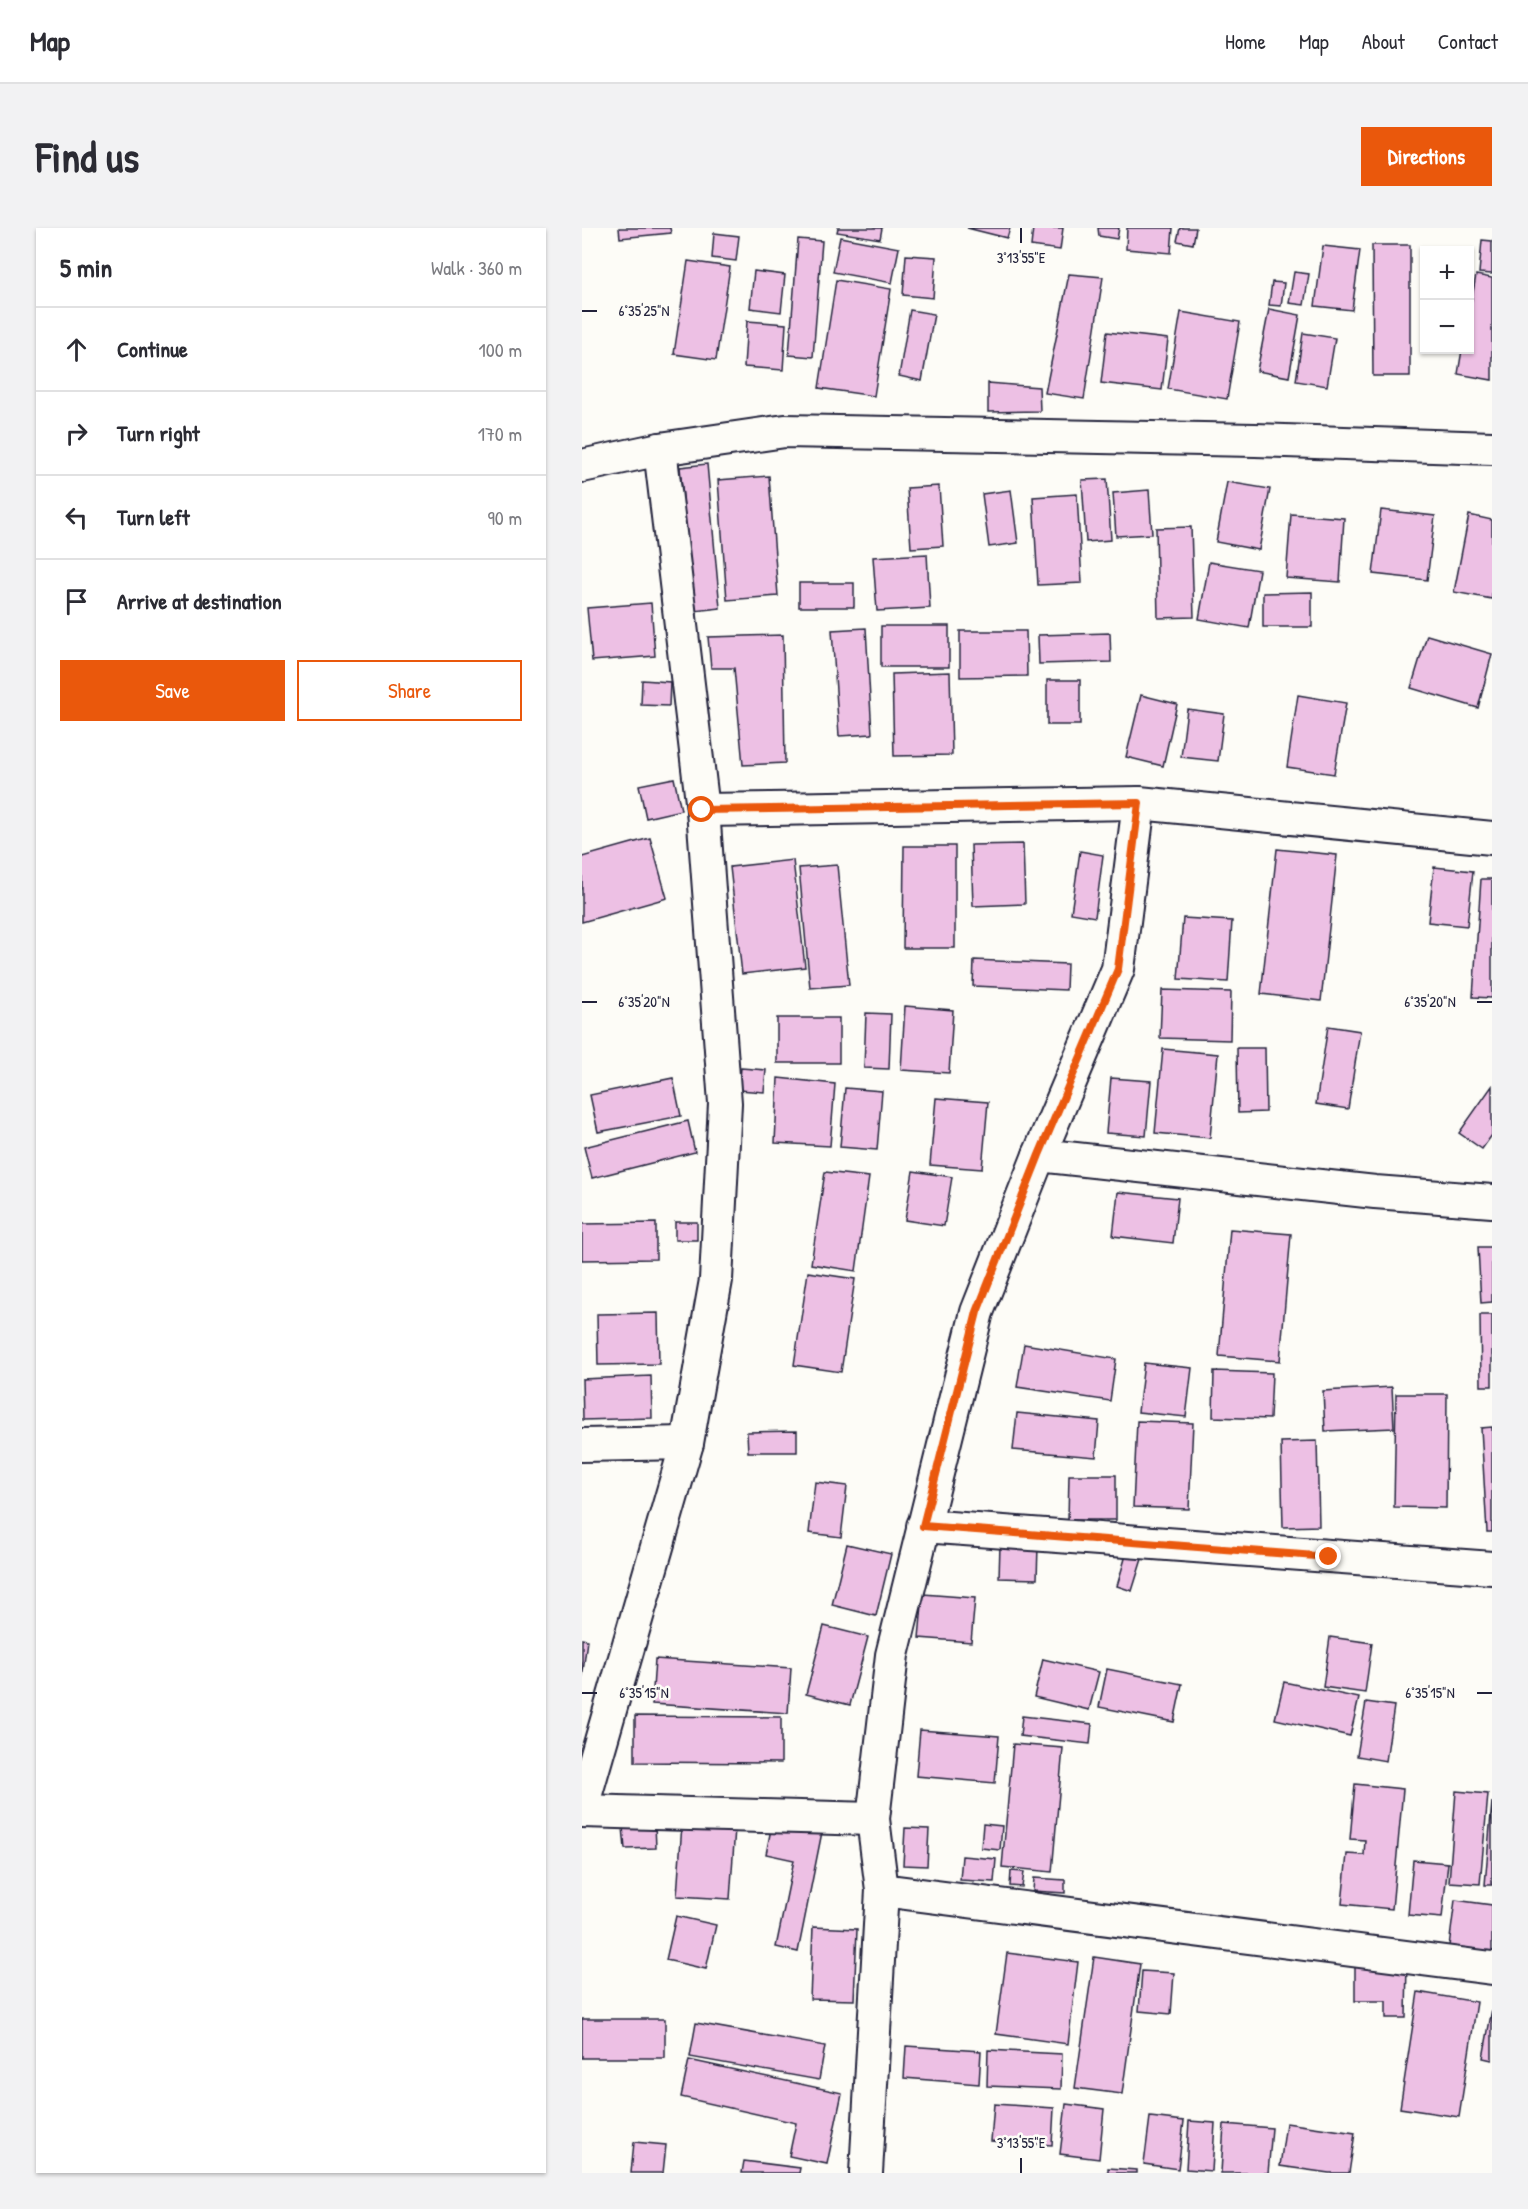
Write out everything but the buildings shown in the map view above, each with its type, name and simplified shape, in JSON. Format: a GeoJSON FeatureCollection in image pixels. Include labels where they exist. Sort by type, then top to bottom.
{"type":"FeatureCollection","features":[{"type":"Feature","properties":{"kind":"street"},"geometry":{"type":"LineString","coordinates":[[582,466],[660,449],[785,431],[1255,440],[1492,448]]}},
{"type":"Feature","properties":{"kind":"street"},"geometry":{"type":"LineString","coordinates":[[582,1807],[687,1443],[716,1280],[725,1104],[702,810],[660,449]]}},
{"type":"Feature","properties":{"kind":"street"},"geometry":{"type":"LineString","coordinates":[[702,810],[1139,803],[1492,838]]}},
{"type":"Feature","properties":{"kind":"street"},"geometry":{"type":"LineString","coordinates":[[866,2173],[882,1890],[873,1819],[892,1655],[977,1312],[1039,1155],[1118,969],[1139,803]]}},
{"type":"Feature","properties":{"kind":"street"},"geometry":{"type":"LineString","coordinates":[[1039,1155],[1375,1192],[1492,1201]]}},
{"type":"Feature","properties":{"kind":"street"},"geometry":{"type":"LineString","coordinates":[[582,1445],[687,1443]]}},
{"type":"Feature","properties":{"kind":"street"},"geometry":{"type":"LineString","coordinates":[[923,1526],[1492,1568]]}},
{"type":"Feature","properties":{"kind":"street"},"geometry":{"type":"LineString","coordinates":[[582,1811],[873,1819]]}},
{"type":"Feature","properties":{"kind":"street"},"geometry":{"type":"LineString","coordinates":[[882,1890],[1492,1968]]}},
{"type":"Feature","properties":{"kind":"route"},"geometry":{"type":"LineString","coordinates":[[702,810],[1139,803],[1118,969],[1039,1155],[977,1312],[923,1526],[1329,1557]]}}]}
